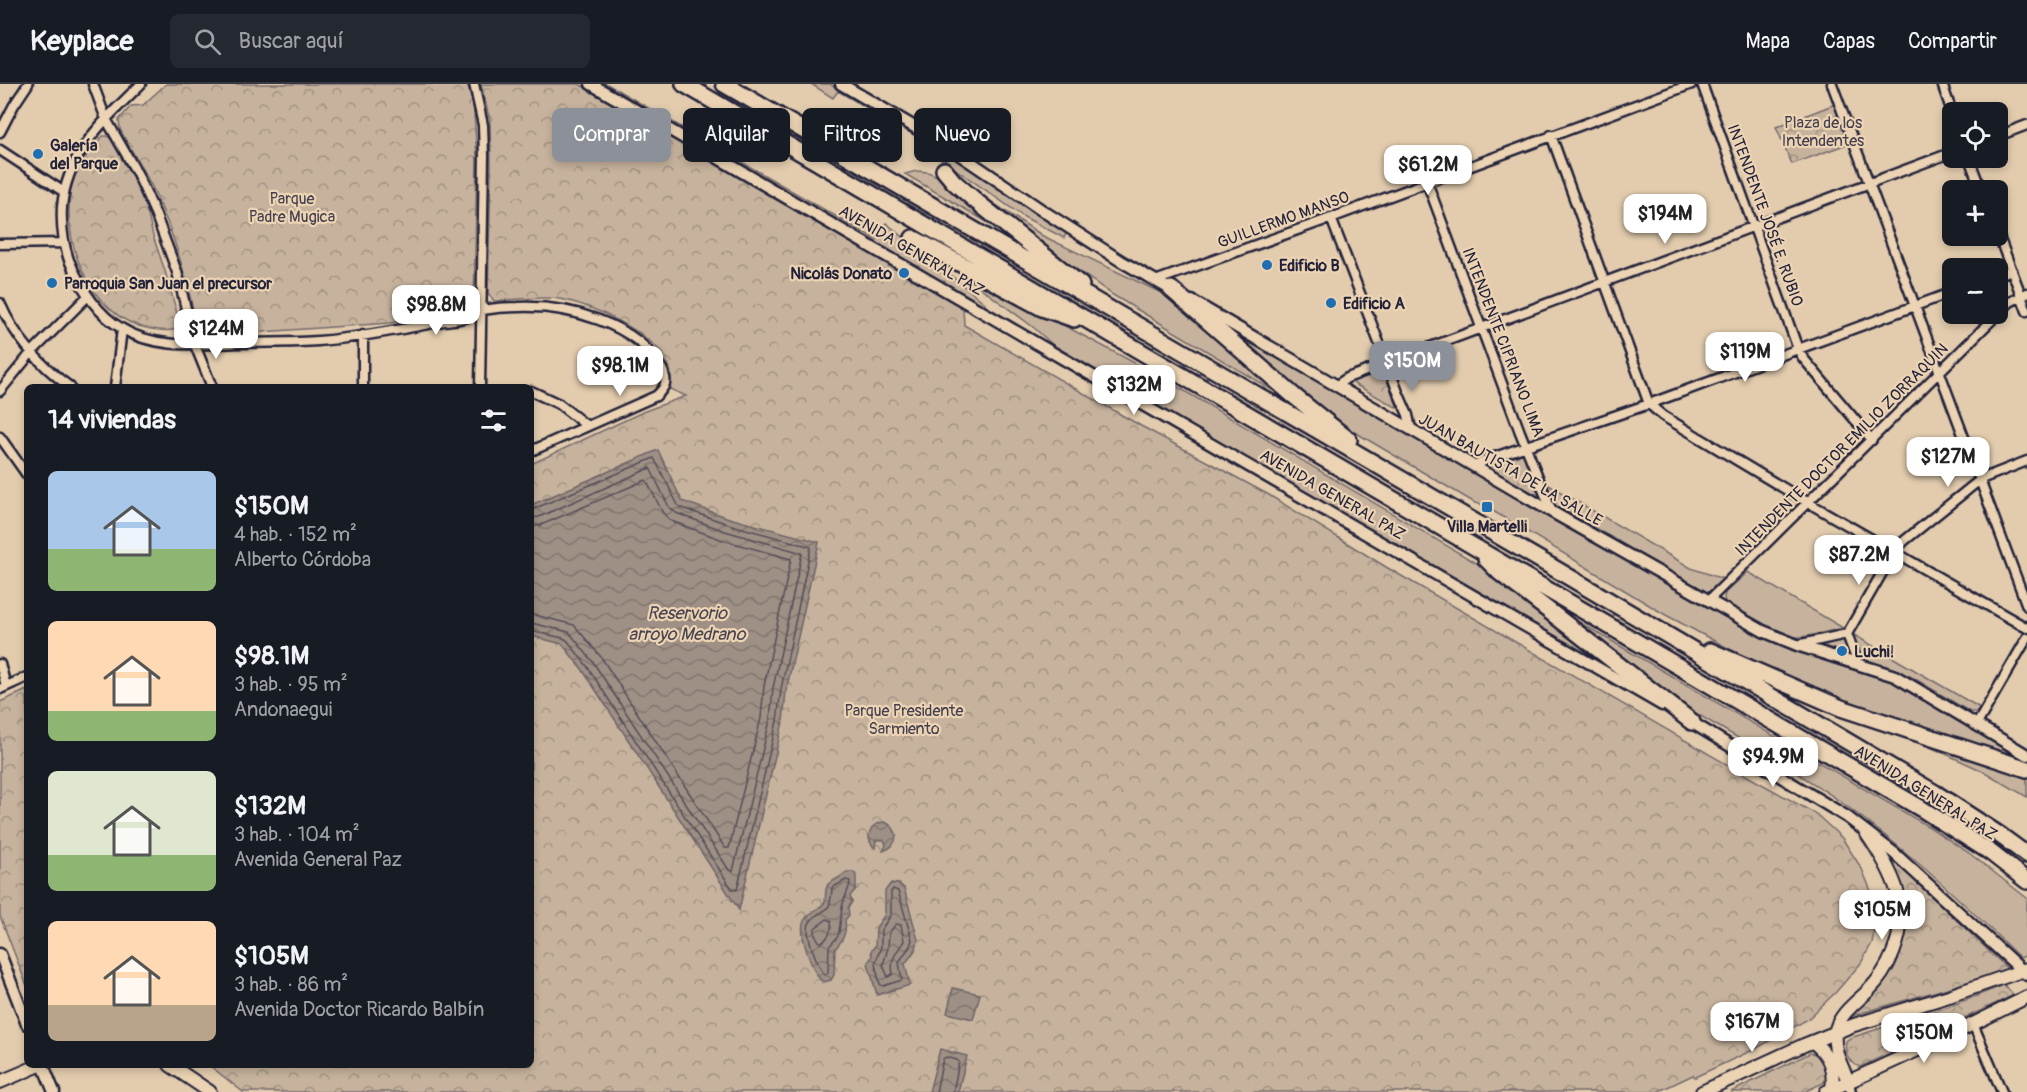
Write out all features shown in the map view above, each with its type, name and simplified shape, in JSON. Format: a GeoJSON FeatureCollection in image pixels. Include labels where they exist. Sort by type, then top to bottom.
{"type":"FeatureCollection","features":[{"type":"Feature","properties":{"kind":"highway","name":"AVENIDA GENERAL PAZ"},"geometry":{"type":"LineString","coordinates":[[684,84],[1951,826],[1990,852],[2027,881]]}},
{"type":"Feature","properties":{"kind":"highway","name":"AVENIDA GENERAL PAZ"},"geometry":{"type":"LineString","coordinates":[[724,84],[1935,793],[2027,855]]}},
{"type":"Feature","properties":{"kind":"highway"},"geometry":{"type":"LineString","coordinates":[[944,170],[977,202],[1059,265],[1111,310]]}},
{"type":"Feature","properties":{"kind":"highway"},"geometry":{"type":"LineString","coordinates":[[913,238],[1042,308],[1108,332]]}},
{"type":"Feature","properties":{"kind":"highway"},"geometry":{"type":"LineString","coordinates":[[1171,289],[1294,396],[1394,475]]}},
{"type":"Feature","properties":{"kind":"highway"},"geometry":{"type":"LineString","coordinates":[[1467,541],[1499,572],[1692,722]]}},
{"type":"Feature","properties":{"kind":"highway"},"geometry":{"type":"LineString","coordinates":[[1644,622],[1807,695],[2027,769]]}},
{"type":"Feature","properties":{"kind":"main road"},"geometry":{"type":"LineString","coordinates":[[1850,1087],[1839,1058],[1835,1033],[1839,1022],[1852,1004],[1885,970],[1899,935],[1901,907],[1896,886],[1886,863],[1867,834]]}},
{"type":"Feature","properties":{"kind":"main road"},"geometry":{"type":"LineString","coordinates":[[1702,1092],[1813,1042],[1872,1019],[2026,972]]}},
{"type":"Feature","properties":{"kind":"main road"},"geometry":{"type":"LineString","coordinates":[[1829,1090],[1850,1087],[2027,997]]}},
{"type":"Feature","properties":{"kind":"main road"},"geometry":{"type":"LineString","coordinates":[[1813,1042],[1831,1062],[1834,1080],[1829,1090]]}},
{"type":"Feature","properties":{"kind":"main road"},"geometry":{"type":"LineString","coordinates":[[0,1082],[34,1068]]}},
{"type":"Feature","properties":{"kind":"main road"},"geometry":{"type":"LineString","coordinates":[[174,1068],[210,1092]]}},
{"type":"Feature","properties":{"kind":"street"},"geometry":{"type":"LineString","coordinates":[[0,132],[28,84]]}},
{"type":"Feature","properties":{"kind":"street"},"geometry":{"type":"LineString","coordinates":[[93,84],[106,119],[138,175],[155,213],[177,272],[195,345],[212,384]]}},
{"type":"Feature","properties":{"kind":"street"},"geometry":{"type":"LineString","coordinates":[[141,84],[106,119],[77,156],[70,169],[64,192],[62,220],[64,243],[72,267],[88,296],[106,316],[122,329],[139,337],[195,345],[318,341],[469,316],[480,310],[518,307],[553,308],[611,324],[646,349],[657,360],[666,376],[664,389],[656,396],[534,450]]}},
{"type":"Feature","properties":{"kind":"street"},"geometry":{"type":"LineString","coordinates":[[474,84],[483,125],[484,156],[480,384]]}},
{"type":"Feature","properties":{"kind":"street","name":"AVENIDA GENERAL PAZ"},"geometry":{"type":"LineString","coordinates":[[591,84],[1692,722],[1830,806],[1903,861],[2026,972]]}},
{"type":"Feature","properties":{"kind":"street","name":"JUAN BAUTISTA DE LA SALLE"},"geometry":{"type":"LineString","coordinates":[[841,84],[947,146],[1040,209],[1155,280],[1224,318],[1552,512],[1764,631],[1797,645],[1907,681],[2027,755]]}},
{"type":"Feature","properties":{"kind":"street","name":"GUILLERMO MANSO"},"geometry":{"type":"LineString","coordinates":[[1155,280],[1331,218],[1692,84]]}},
{"type":"Feature","properties":{"kind":"street","name":"INTENDENTE JOSÉ E. RUBIO"},"geometry":{"type":"LineString","coordinates":[[1702,84],[1798,349],[1872,440]]}},
{"type":"Feature","properties":{"kind":"street"},"geometry":{"type":"LineString","coordinates":[[1832,84],[2027,606]]}},
{"type":"Feature","properties":{"kind":"street"},"geometry":{"type":"LineString","coordinates":[[1941,84],[1948,102]]}},
{"type":"Feature","properties":{"kind":"street"},"geometry":{"type":"LineString","coordinates":[[2008,132],[2027,125]]}},
{"type":"Feature","properties":{"kind":"street"},"geometry":{"type":"LineString","coordinates":[[1551,135],[1649,404],[1663,416],[1807,502],[2027,628]]}},
{"type":"Feature","properties":{"kind":"street"},"geometry":{"type":"LineString","coordinates":[[0,150],[64,192]]}},
{"type":"Feature","properties":{"kind":"street"},"geometry":{"type":"LineString","coordinates":[[1337,385],[1347,378],[1942,156]]}},
{"type":"Feature","properties":{"kind":"street","name":"INTENDENTE CIPRIANO LIMA"},"geometry":{"type":"LineString","coordinates":[[1427,182],[1552,512]]}},
{"type":"Feature","properties":{"kind":"street"},"geometry":{"type":"LineString","coordinates":[[1331,218],[1408,415],[1411,429]]}},
{"type":"Feature","properties":{"kind":"street"},"geometry":{"type":"LineString","coordinates":[[0,244],[64,243]]}},
{"type":"Feature","properties":{"kind":"street"},"geometry":{"type":"LineString","coordinates":[[2003,246],[2024,294],[2027,311]]}},
{"type":"Feature","properties":{"kind":"street"},"geometry":{"type":"LineString","coordinates":[[2008,271],[2012,270]]}},
{"type":"Feature","properties":{"kind":"street","name":"INTENDENTE DOCTOR EMILIO ZORRAQUIN"},"geometry":{"type":"LineString","coordinates":[[1708,600],[2010,302],[2024,294]]}},
{"type":"Feature","properties":{"kind":"street"},"geometry":{"type":"LineString","coordinates":[[0,391],[31,353],[88,296]]}},
{"type":"Feature","properties":{"kind":"street"},"geometry":{"type":"LineString","coordinates":[[1475,466],[1486,460],[1649,404],[1942,296]]}},
{"type":"Feature","properties":{"kind":"street"},"geometry":{"type":"LineString","coordinates":[[0,303],[31,353],[67,384]]}},
{"type":"Feature","properties":{"kind":"street"},"geometry":{"type":"LineString","coordinates":[[115,384],[122,329]]}},
{"type":"Feature","properties":{"kind":"street"},"geometry":{"type":"LineString","coordinates":[[363,335],[363,384]]}},
{"type":"Feature","properties":{"kind":"street"},"geometry":{"type":"LineString","coordinates":[[534,392],[560,404],[587,426]]}},
{"type":"Feature","properties":{"kind":"street"},"geometry":{"type":"LineString","coordinates":[[0,437],[24,471]]}},
{"type":"Feature","properties":{"kind":"street"},"geometry":{"type":"LineString","coordinates":[[1797,645],[1847,634],[1894,552],[1904,541],[1981,479],[2027,461]]}},
{"type":"Feature","properties":{"kind":"street"},"geometry":{"type":"LineString","coordinates":[[1847,634],[1858,664]]}},
{"type":"Feature","properties":{"kind":"street"},"geometry":{"type":"LineString","coordinates":[[1977,724],[2027,639]]}},
{"type":"Feature","properties":{"kind":"street"},"geometry":{"type":"LineString","coordinates":[[0,664],[3,688],[24,678]]}},
{"type":"Feature","properties":{"kind":"street"},"geometry":{"type":"LineString","coordinates":[[0,954],[24,1016]]}},
{"type":"Feature","properties":{"kind":"street"},"geometry":{"type":"LineString","coordinates":[[1973,1024],[2002,1092]]}},
{"type":"Feature","properties":{"kind":"street"},"geometry":{"type":"LineString","coordinates":[[42,1068],[54,1092]]}},
{"type":"Feature","properties":{"kind":"green space","name":"Parque Padre Mugica"},"geometry":{"type":"Polygon","coordinates":[[[166,84],[467,84],[473,99],[477,157],[474,304],[468,311],[390,323],[233,334],[198,334],[186,280],[163,210],[120,129],[119,120],[131,106],[143,105],[166,84]]]}},
{"type":"Feature","properties":{"kind":"green space","name":"Parque Presidente Sarmiento"},"geometry":{"type":"Polygon","coordinates":[[[481,84],[579,84],[620,108],[552,108],[552,162],[671,162],[671,138],[683,145],[683,162],[713,162],[963,308],[964,325],[1141,426],[1269,495],[1386,567],[1816,814],[1842,838],[1862,869],[1871,891],[1877,914],[1872,943],[1861,963],[1808,1019],[1757,1048],[1657,1092],[243,1092],[213,1068],[534,1068],[534,463],[645,411],[686,396],[670,389],[671,371],[663,354],[638,332],[622,322],[587,307],[559,299],[494,301],[488,293],[490,121],[481,84]]]}},
{"type":"Feature","properties":{"kind":"green space"},"geometry":{"type":"Polygon","coordinates":[[[603,84],[607,84],[649,108],[644,108],[603,84]]]}},
{"type":"Feature","properties":{"kind":"green space"},"geometry":{"type":"Polygon","coordinates":[[[811,84],[830,84],[871,108],[838,91],[833,98],[811,84]]]}},
{"type":"Feature","properties":{"kind":"green space","name":"Plaza de los Intendentes"},"geometry":{"type":"Polygon","coordinates":[[[1835,104],[1850,143],[1792,164],[1776,127],[1835,104]]]}},
{"type":"Feature","properties":{"kind":"green space"},"geometry":{"type":"Polygon","coordinates":[[[671,121],[683,128],[683,131],[671,124],[671,121]]]}},
{"type":"Feature","properties":{"kind":"green space"},"geometry":{"type":"Polygon","coordinates":[[[902,126],[914,133],[914,135],[902,128],[902,126]]]}},
{"type":"Feature","properties":{"kind":"green space"},"geometry":{"type":"Polygon","coordinates":[[[103,136],[111,139],[138,187],[146,207],[180,324],[179,328],[151,329],[129,322],[110,309],[94,291],[82,270],[74,247],[70,223],[70,199],[77,171],[103,136]]]}},
{"type":"Feature","properties":{"kind":"green space"},"geometry":{"type":"Polygon","coordinates":[[[737,162],[742,162],[877,240],[886,223],[985,303],[984,306],[737,162]]]}},
{"type":"Feature","properties":{"kind":"green space"},"geometry":{"type":"Polygon","coordinates":[[[946,162],[962,162],[1067,232],[1064,238],[1024,217],[946,162]]]}},
{"type":"Feature","properties":{"kind":"green space"},"geometry":{"type":"Polygon","coordinates":[[[917,171],[928,172],[946,180],[1009,235],[905,174],[917,171]]]}},
{"type":"Feature","properties":{"kind":"green space"},"geometry":{"type":"Polygon","coordinates":[[[981,195],[1043,236],[1176,300],[1283,394],[1282,396],[1113,295],[979,197],[981,195]]]}},
{"type":"Feature","properties":{"kind":"green space"},"geometry":{"type":"Polygon","coordinates":[[[962,271],[1159,376],[1483,567],[1608,665],[1606,668],[1053,345],[1033,327],[961,273],[962,271]]]}},
{"type":"Feature","properties":{"kind":"green space"},"geometry":{"type":"Polygon","coordinates":[[[1214,320],[1382,415],[1502,489],[1776,643],[1846,668],[1888,678],[1905,686],[2015,751],[2012,757],[1812,689],[1754,662],[1664,614],[1483,505],[1475,503],[1353,431],[1300,395],[1214,320]]]}},
{"type":"Feature","properties":{"kind":"green space"},"geometry":{"type":"Polygon","coordinates":[[[1377,371],[1383,371],[1396,407],[1354,384],[1353,381],[1377,371]]]}},
{"type":"Feature","properties":{"kind":"green space"},"geometry":{"type":"Polygon","coordinates":[[[1525,451],[1541,496],[1538,499],[1486,468],[1487,463],[1525,451]]]}},
{"type":"Feature","properties":{"kind":"green space"},"geometry":{"type":"Polygon","coordinates":[[[1547,484],[1691,568],[1723,579],[1707,593],[1554,505],[1547,484]]]}},
{"type":"Feature","properties":{"kind":"green space"},"geometry":{"type":"Polygon","coordinates":[[[1748,572],[1843,628],[1791,637],[1771,631],[1752,620],[1725,603],[1724,597],[1725,593],[1748,572]]]}},
{"type":"Feature","properties":{"kind":"green space"},"geometry":{"type":"Polygon","coordinates":[[[1574,619],[1931,828],[1969,853],[2027,898],[2027,955],[2020,958],[1934,876],[1841,802],[1804,777],[1674,699],[1644,678],[1573,621],[1574,619]]]}},
{"type":"Feature","properties":{"kind":"green space"},"geometry":{"type":"Polygon","coordinates":[[[1854,635],[1980,708],[1976,712],[1970,712],[1912,677],[1862,659],[1854,635]]]}},
{"type":"Feature","properties":{"kind":"green space"},"geometry":{"type":"Polygon","coordinates":[[[1845,640],[1850,653],[1848,655],[1817,646],[1819,643],[1845,640]]]}},
{"type":"Feature","properties":{"kind":"green space"},"geometry":{"type":"Polygon","coordinates":[[[24,691],[24,978],[0,916],[0,702],[24,691]]]}},
{"type":"Feature","properties":{"kind":"green space"},"geometry":{"type":"Polygon","coordinates":[[[1873,721],[2027,773],[2027,797],[1983,771],[1873,721]]]}},
{"type":"Feature","properties":{"kind":"green space"},"geometry":{"type":"Polygon","coordinates":[[[1893,860],[2009,970],[1851,1016],[1889,973],[1901,939],[1905,916],[1904,895],[1891,861],[1893,860]]]}},
{"type":"Feature","properties":{"kind":"green space"},"geometry":{"type":"Polygon","coordinates":[[[2004,985],[2012,996],[1860,1067],[1852,1063],[1848,1057],[1846,1041],[1850,1038],[1953,1005],[2004,985]]]}},
{"type":"Feature","properties":{"kind":"green space"},"geometry":{"type":"Polygon","coordinates":[[[1810,1053],[1821,1058],[1825,1065],[1829,1077],[1823,1083],[1804,1092],[1731,1092],[1810,1053]]]}},
{"type":"Feature","properties":{"kind":"water","name":"Reservorio arroyo Medrano"},"geometry":{"type":"Polygon","coordinates":[[[658,450],[682,501],[729,518],[819,542],[786,691],[783,722],[739,910],[582,669],[562,644],[534,637],[534,504],[658,450]]]}},
{"type":"Feature","properties":{"kind":"water"},"geometry":{"type":"Polygon","coordinates":[[[884,822],[893,828],[896,836],[893,845],[883,851],[886,845],[884,840],[876,840],[875,848],[869,836],[872,828],[884,822]]]}},
{"type":"Feature","properties":{"kind":"water"},"geometry":{"type":"Polygon","coordinates":[[[848,872],[856,875],[856,889],[850,896],[852,902],[848,908],[849,915],[845,920],[844,936],[835,949],[834,975],[831,980],[824,982],[811,964],[803,935],[804,921],[825,902],[828,884],[848,872]]]}},
{"type":"Feature","properties":{"kind":"water"},"geometry":{"type":"Polygon","coordinates":[[[891,883],[899,884],[904,888],[918,940],[916,949],[905,964],[910,985],[877,995],[868,963],[875,946],[876,928],[885,914],[885,891],[891,883]]]}},
{"type":"Feature","properties":{"kind":"water"},"geometry":{"type":"Polygon","coordinates":[[[953,988],[980,994],[973,1019],[947,1013],[953,988]]]}},
{"type":"Feature","properties":{"kind":"water"},"geometry":{"type":"Polygon","coordinates":[[[940,1049],[967,1056],[958,1092],[929,1092],[940,1049]]]}},
{"type":"Feature","properties":{"kind":"place","name":"Galería del Parque"},"geometry":{"type":"Point","coordinates":[38,154]}},
{"type":"Feature","properties":{"kind":"place","name":"Edificio B"},"geometry":{"type":"Point","coordinates":[1267,265]}},
{"type":"Feature","properties":{"kind":"place","name":"Nicolás Donato"},"geometry":{"type":"Point","coordinates":[904,273]}},
{"type":"Feature","properties":{"kind":"place","name":"Parroquia San Juan el precursor"},"geometry":{"type":"Point","coordinates":[52,283]}},
{"type":"Feature","properties":{"kind":"place","name":"Edificio A"},"geometry":{"type":"Point","coordinates":[1331,303]}},
{"type":"Feature","properties":{"kind":"place","name":"Villa Martelli"},"geometry":{"type":"Point","coordinates":[1487,507]}},
{"type":"Feature","properties":{"kind":"place","name":"Luchi!"},"geometry":{"type":"Point","coordinates":[1842,651]}}]}
